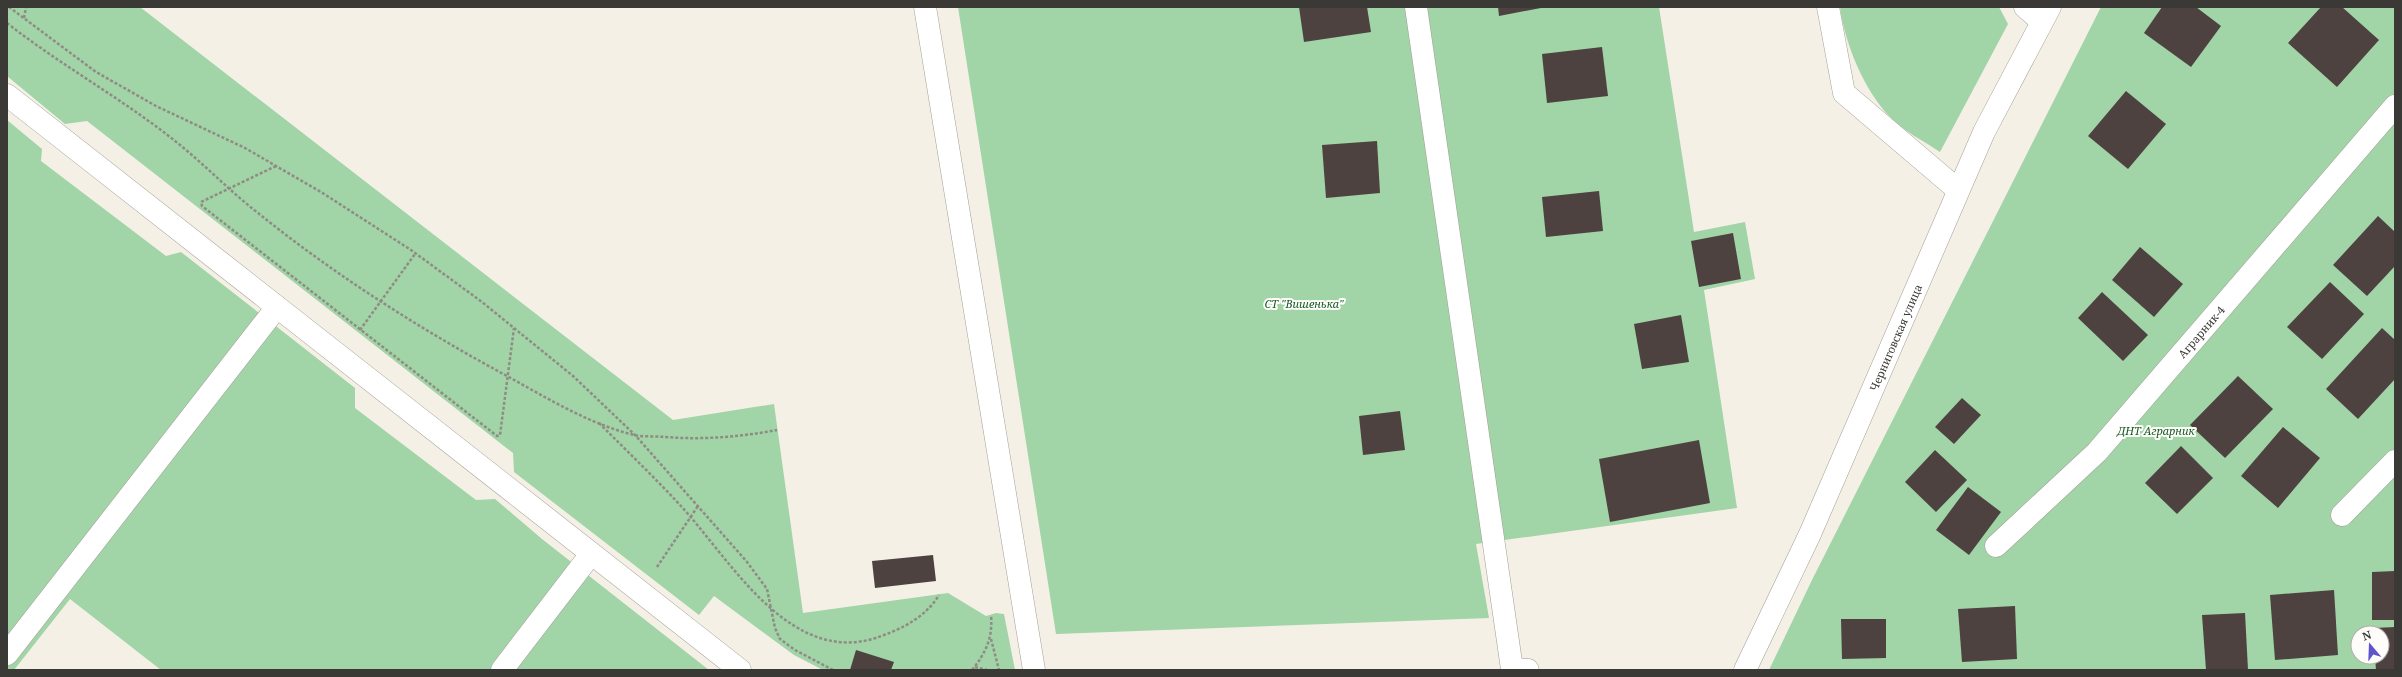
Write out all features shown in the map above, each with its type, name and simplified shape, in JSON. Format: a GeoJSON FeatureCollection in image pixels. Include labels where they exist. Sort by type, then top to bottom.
{"type":"FeatureCollection","features":[{"type":"Feature","properties":{"kind":"street"},"geometry":{"type":"LineString","coordinates":[[925,7],[1034,670]]}},
{"type":"Feature","properties":{"kind":"street"},"geometry":{"type":"LineString","coordinates":[[1416,7],[1512,669],[1528,670]]}},
{"type":"Feature","properties":{"kind":"street"},"geometry":{"type":"LineString","coordinates":[[1828,7],[1844,94],[1958,190]]}},
{"type":"Feature","properties":{"kind":"street"},"geometry":{"type":"LineString","coordinates":[[2025,7],[2046,15]]}},
{"type":"Feature","properties":{"kind":"street","name":"Черниговская улица"},"geometry":{"type":"LineString","coordinates":[[1745,670],[1810,534],[1984,132],[2046,15]]}},
{"type":"Feature","properties":{"kind":"street"},"geometry":{"type":"LineString","coordinates":[[7,95],[740,670]]}},
{"type":"Feature","properties":{"kind":"street","name":"Аграрник-4"},"geometry":{"type":"LineString","coordinates":[[1996,546],[2097,452],[2395,106]]}},
{"type":"Feature","properties":{"kind":"street"},"geometry":{"type":"LineString","coordinates":[[7,654],[277,307]]}},
{"type":"Feature","properties":{"kind":"street"},"geometry":{"type":"LineString","coordinates":[[2342,515],[2395,461]]}},
{"type":"Feature","properties":{"kind":"street"},"geometry":{"type":"LineString","coordinates":[[502,670],[591,554]]}},
{"type":"Feature","properties":{"kind":"path"},"geometry":{"type":"LineString","coordinates":[[9,7],[96,72],[156,106],[245,148],[321,192],[415,254],[514,328],[573,376],[635,435],[748,562],[766,590],[775,628],[780,639],[794,650],[833,670]]}},
{"type":"Feature","properties":{"kind":"path"},"geometry":{"type":"LineString","coordinates":[[24,19],[26,7]]}},
{"type":"Feature","properties":{"kind":"path"},"geometry":{"type":"LineString","coordinates":[[7,23],[48,54],[144,118],[230,188],[256,212],[298,244],[381,301],[440,338],[508,376],[599,423],[635,435],[697,439],[739,437],[777,430]]}},
{"type":"Feature","properties":{"kind":"path"},"geometry":{"type":"LineString","coordinates":[[276,166],[201,202],[202,206],[497,436],[500,435],[514,328]]}},
{"type":"Feature","properties":{"kind":"path"},"geometry":{"type":"LineString","coordinates":[[360,330],[415,254]]}},
{"type":"Feature","properties":{"kind":"path"},"geometry":{"type":"LineString","coordinates":[[599,423],[690,517],[751,590],[771,611],[809,634],[828,640],[850,641],[875,639],[901,629],[922,614],[939,595]]}},
{"type":"Feature","properties":{"kind":"path"},"geometry":{"type":"LineString","coordinates":[[654,571],[698,506]]}},
{"type":"Feature","properties":{"kind":"path"},"geometry":{"type":"LineString","coordinates":[[972,670],[990,639],[992,627],[991,614]]}},
{"type":"Feature","properties":{"kind":"path"},"geometry":{"type":"LineString","coordinates":[[990,639],[999,670]]}},
{"type":"Feature","properties":{"kind":"path"},"geometry":{"type":"LineString","coordinates":[[975,667],[987,670]]}},
{"type":"Feature","properties":{"kind":"green space"},"geometry":{"type":"Polygon","coordinates":[[[7,7],[140,7],[673,420],[774,404],[803,613],[948,593],[986,616],[996,613],[1004,614],[1015,670],[823,670],[794,655],[714,596],[699,615],[514,472],[513,453],[87,121],[65,124],[7,76],[7,7]]]}},
{"type":"Feature","properties":{"kind":"green space","name":"СТ \"Вишенька\""},"geometry":{"type":"Polygon","coordinates":[[[958,7],[1659,7],[1694,232],[1745,222],[1755,279],[1704,290],[1737,508],[1476,544],[1489,618],[1056,634],[958,7]]]}},
{"type":"Feature","properties":{"kind":"green space"},"geometry":{"type":"Polygon","coordinates":[[[1840,7],[1999,7],[2008,24],[1940,152],[1895,122],[1872,94],[1851,51],[1846,36],[1840,7]]]}},
{"type":"Feature","properties":{"kind":"green space","name":"ДНТ Аграрник"},"geometry":{"type":"Polygon","coordinates":[[[2101,7],[2395,7],[2395,670],[1769,670],[1812,580],[2101,7]]]}},
{"type":"Feature","properties":{"kind":"green space"},"geometry":{"type":"Polygon","coordinates":[[[7,120],[42,149],[41,161],[166,256],[181,252],[355,388],[355,408],[476,500],[495,499],[542,539],[709,670],[161,670],[70,599],[14,670],[7,670],[7,120]]]}},
{"type":"Feature","properties":{"kind":"building"},"geometry":{"type":"Polygon","coordinates":[[[1299,7],[1367,7],[1371,32],[1304,42],[1299,7]]]}},
{"type":"Feature","properties":{"kind":"building"},"geometry":{"type":"Polygon","coordinates":[[[1498,7],[1541,7],[1541,8],[1499,16],[1498,7]]]}},
{"type":"Feature","properties":{"kind":"building"},"geometry":{"type":"Polygon","coordinates":[[[2162,7],[2196,7],[2221,26],[2191,67],[2144,33],[2162,7]]]}},
{"type":"Feature","properties":{"kind":"building"},"geometry":{"type":"Polygon","coordinates":[[[2321,7],[2342,7],[2379,40],[2337,87],[2288,43],[2321,7]]]}},
{"type":"Feature","properties":{"kind":"building"},"geometry":{"type":"Polygon","coordinates":[[[1602,47],[1608,96],[1547,103],[1542,54],[1602,47]]]}},
{"type":"Feature","properties":{"kind":"building"},"geometry":{"type":"Polygon","coordinates":[[[2126,91],[2166,124],[2128,169],[2088,136],[2126,91]]]}},
{"type":"Feature","properties":{"kind":"building"},"geometry":{"type":"Polygon","coordinates":[[[1377,141],[1380,193],[1326,198],[1322,145],[1377,141]]]}},
{"type":"Feature","properties":{"kind":"building"},"geometry":{"type":"Polygon","coordinates":[[[1599,191],[1603,231],[1546,237],[1542,197],[1599,191]]]}},
{"type":"Feature","properties":{"kind":"building"},"geometry":{"type":"Polygon","coordinates":[[[2378,216],[2395,232],[2395,266],[2367,296],[2333,265],[2378,216]]]}},
{"type":"Feature","properties":{"kind":"building"},"geometry":{"type":"Polygon","coordinates":[[[1733,233],[1741,279],[1699,287],[1691,241],[1733,233]]]}},
{"type":"Feature","properties":{"kind":"building"},"geometry":{"type":"Polygon","coordinates":[[[2140,247],[2183,284],[2154,317],[2112,280],[2140,247]]]}},
{"type":"Feature","properties":{"kind":"building"},"geometry":{"type":"Polygon","coordinates":[[[2330,282],[2364,314],[2322,359],[2287,327],[2330,282]]]}},
{"type":"Feature","properties":{"kind":"building"},"geometry":{"type":"Polygon","coordinates":[[[2102,292],[2148,335],[2123,361],[2078,318],[2102,292]]]}},
{"type":"Feature","properties":{"kind":"building"},"geometry":{"type":"Polygon","coordinates":[[[1681,315],[1689,362],[1642,369],[1634,324],[1681,315]]]}},
{"type":"Feature","properties":{"kind":"building"},"geometry":{"type":"Polygon","coordinates":[[[2382,328],[2395,340],[2395,379],[2358,419],[2326,389],[2382,328]]]}},
{"type":"Feature","properties":{"kind":"building"},"geometry":{"type":"Polygon","coordinates":[[[2238,376],[2273,409],[2225,458],[2190,425],[2238,376]]]}},
{"type":"Feature","properties":{"kind":"building"},"geometry":{"type":"Polygon","coordinates":[[[1962,398],[1981,415],[1954,444],[1935,427],[1962,398]]]}},
{"type":"Feature","properties":{"kind":"building"},"geometry":{"type":"Polygon","coordinates":[[[1400,411],[1405,450],[1363,455],[1359,416],[1400,411]]]}},
{"type":"Feature","properties":{"kind":"building"},"geometry":{"type":"Polygon","coordinates":[[[2283,427],[2320,458],[2278,508],[2241,476],[2283,427]]]}},
{"type":"Feature","properties":{"kind":"building"},"geometry":{"type":"Polygon","coordinates":[[[1699,440],[1710,503],[1610,522],[1599,459],[1699,440]]]}},
{"type":"Feature","properties":{"kind":"building"},"geometry":{"type":"Polygon","coordinates":[[[2181,446],[2213,478],[2177,514],[2145,483],[2181,446]]]}},
{"type":"Feature","properties":{"kind":"building"},"geometry":{"type":"Polygon","coordinates":[[[1935,450],[1967,480],[1936,512],[1905,482],[1935,450]]]}},
{"type":"Feature","properties":{"kind":"building"},"geometry":{"type":"Polygon","coordinates":[[[1968,487],[2001,512],[1969,555],[1936,530],[1968,487]]]}},
{"type":"Feature","properties":{"kind":"building"},"geometry":{"type":"Polygon","coordinates":[[[933,555],[936,581],[875,588],[872,561],[933,555]]]}},
{"type":"Feature","properties":{"kind":"building"},"geometry":{"type":"Polygon","coordinates":[[[2395,571],[2395,620],[2372,620],[2372,572],[2395,571]]]}},
{"type":"Feature","properties":{"kind":"building"},"geometry":{"type":"Polygon","coordinates":[[[2334,590],[2338,655],[2275,660],[2270,595],[2334,590]]]}},
{"type":"Feature","properties":{"kind":"building"},"geometry":{"type":"Polygon","coordinates":[[[2015,606],[2017,659],[1962,662],[1958,609],[2015,606]]]}},
{"type":"Feature","properties":{"kind":"building"},"geometry":{"type":"Polygon","coordinates":[[[2245,613],[2248,670],[2206,670],[2202,615],[2245,613]]]}},
{"type":"Feature","properties":{"kind":"building"},"geometry":{"type":"Polygon","coordinates":[[[1841,619],[1886,619],[1886,658],[1842,659],[1841,619]]]}},
{"type":"Feature","properties":{"kind":"building"},"geometry":{"type":"Polygon","coordinates":[[[2390,627],[2395,627],[2395,670],[2376,670],[2376,665],[2390,665],[2390,627]]]}},
{"type":"Feature","properties":{"kind":"building"},"geometry":{"type":"Polygon","coordinates":[[[856,650],[894,662],[891,670],[850,670],[856,650]]]}}]}
